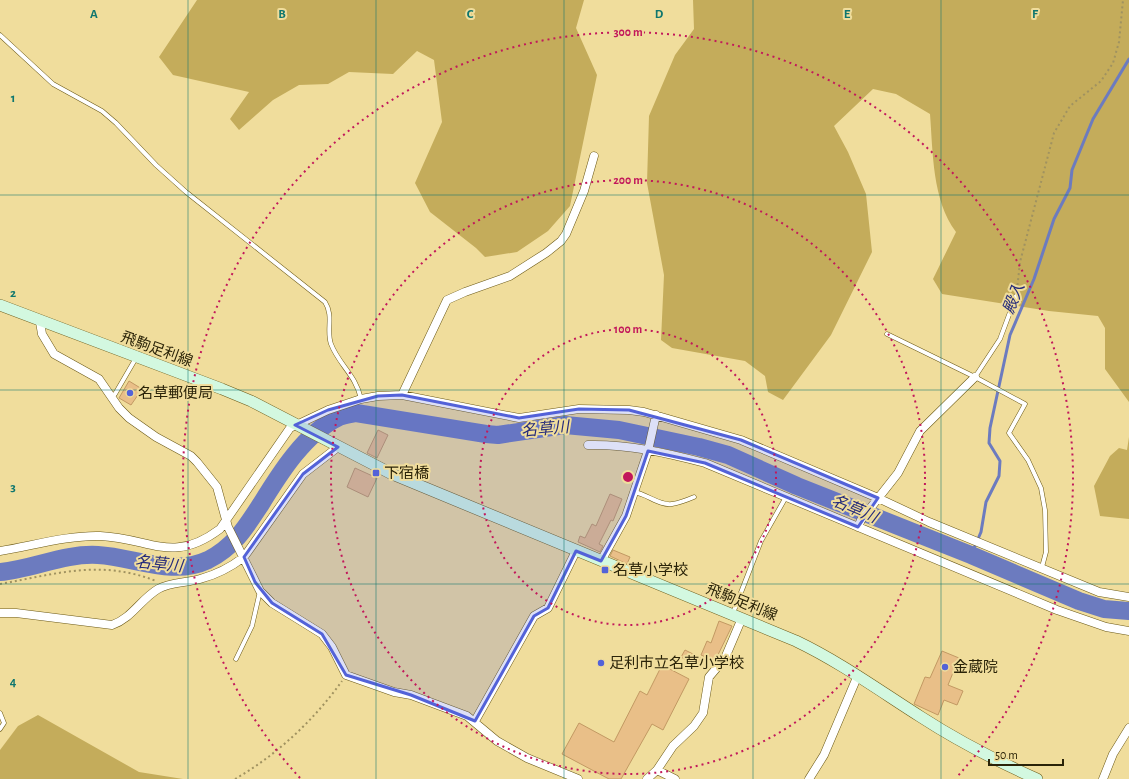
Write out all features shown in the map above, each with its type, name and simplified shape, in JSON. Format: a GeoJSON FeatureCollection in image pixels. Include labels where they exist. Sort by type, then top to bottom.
{"type":"FeatureCollection","features":[{"type":"Feature","properties":{"kind":"main road","name":"飛駒足利線"},"geometry":{"type":"LineString","coordinates":[[0,305],[40,322],[227,391],[298,426]]}},
{"type":"Feature","properties":{"kind":"main road"},"geometry":{"type":"LineString","coordinates":[[298,426],[336,446]]}},
{"type":"Feature","properties":{"kind":"main road","name":"飛駒足利線"},"geometry":{"type":"LineString","coordinates":[[336,446],[392,474],[737,616],[814,650],[858,675],[940,729],[993,758],[1037,779]]}},
{"type":"Feature","properties":{"kind":"street"},"geometry":{"type":"LineString","coordinates":[[402,395],[447,300],[510,276],[546,253],[561,241],[566,234],[584,191],[594,156]]}},
{"type":"Feature","properties":{"kind":"street"},"geometry":{"type":"LineString","coordinates":[[40,322],[42,334],[54,354],[99,379],[119,408],[129,418],[156,437],[191,456],[198,462],[217,487],[227,523],[260,591],[272,603],[322,634],[332,647],[346,675],[394,692],[411,695],[467,716],[497,740],[527,758],[578,779]]}},
{"type":"Feature","properties":{"kind":"street"},"geometry":{"type":"LineString","coordinates":[[860,523],[898,473],[920,431],[975,377]]}},
{"type":"Feature","properties":{"kind":"street"},"geometry":{"type":"LineString","coordinates":[[0,551],[77,538],[100,536],[174,548],[195,544],[205,540],[227,523],[285,435],[298,426],[328,410],[361,399],[378,396],[402,395],[520,418],[580,409],[629,410],[741,440],[876,501],[1042,567],[1099,592],[1129,596]]}},
{"type":"Feature","properties":{"kind":"street"},"geometry":{"type":"LineString","coordinates":[[601,561],[626,516],[649,448],[656,418]]}},
{"type":"Feature","properties":{"kind":"street"},"geometry":{"type":"LineString","coordinates":[[588,445],[613,444],[649,448],[705,463],[786,497],[860,523],[1057,610],[1106,628],[1129,631]]}},
{"type":"Feature","properties":{"kind":"street"},"geometry":{"type":"LineString","coordinates":[[0,612],[112,625],[129,616],[152,593],[166,585],[200,579],[232,566],[303,474],[336,446]]}},
{"type":"Feature","properties":{"kind":"street"},"geometry":{"type":"LineString","coordinates":[[475,721],[534,616],[548,608],[576,551]]}},
{"type":"Feature","properties":{"kind":"street"},"geometry":{"type":"LineString","coordinates":[[647,779],[657,770],[673,746],[694,726],[703,713],[709,677],[725,658],[737,616]]}},
{"type":"Feature","properties":{"kind":"street"},"geometry":{"type":"LineString","coordinates":[[809,779],[824,754],[858,675]]}},
{"type":"Feature","properties":{"kind":"street"},"geometry":{"type":"LineString","coordinates":[[1103,779],[1113,754],[1129,728]]}},
{"type":"Feature","properties":{"kind":"street"},"geometry":{"type":"LineString","coordinates":[[657,770],[675,779]]}},
{"type":"Feature","properties":{"kind":"lane"},"geometry":{"type":"LineString","coordinates":[[0,35],[53,84],[102,111],[116,123],[156,165],[186,192],[325,302],[329,308],[331,342],[338,358],[355,380],[361,399]]}},
{"type":"Feature","properties":{"kind":"lane"},"geometry":{"type":"LineString","coordinates":[[975,377],[1000,339],[1016,296]]}},
{"type":"Feature","properties":{"kind":"lane"},"geometry":{"type":"LineString","coordinates":[[887,334],[975,377],[1024,404],[1009,433],[1028,460],[1041,488],[1044,510],[1046,552],[1042,567]]}},
{"type":"Feature","properties":{"kind":"lane"},"geometry":{"type":"LineString","coordinates":[[112,396],[115,394],[136,357]]}},
{"type":"Feature","properties":{"kind":"lane"},"geometry":{"type":"LineString","coordinates":[[633,492],[644,493],[666,504],[672,504],[694,497]]}},
{"type":"Feature","properties":{"kind":"lane"},"geometry":{"type":"LineString","coordinates":[[737,616],[761,541],[786,497]]}},
{"type":"Feature","properties":{"kind":"lane"},"geometry":{"type":"LineString","coordinates":[[236,659],[252,626],[260,591]]}},
{"type":"Feature","properties":{"kind":"lane"},"geometry":{"type":"LineString","coordinates":[[0,713],[4,723],[0,729]]}},
{"type":"Feature","properties":{"kind":"path"},"geometry":{"type":"LineString","coordinates":[[1016,296],[1020,262],[1054,133],[1070,106],[1101,81],[1114,63],[1119,42],[1123,0]]}},
{"type":"Feature","properties":{"kind":"path"},"geometry":{"type":"LineString","coordinates":[[0,584],[77,570],[102,568],[131,572],[166,585]]}},
{"type":"Feature","properties":{"kind":"path"},"geometry":{"type":"LineString","coordinates":[[235,779],[257,766],[271,753],[293,737],[333,693],[346,675]]}},
{"type":"Feature","properties":{"kind":"highlighted area"},"geometry":{"type":"Polygon","coordinates":[[[402,395],[519,418],[579,409],[629,410],[741,440],[878,498],[858,527],[705,463],[648,451],[626,516],[601,561],[576,551],[548,608],[534,616],[475,721],[411,695],[346,675],[322,634],[272,603],[255,582],[244,557],[303,474],[338,447],[295,425],[328,410],[378,396],[402,395]]]}},
{"type":"Feature","properties":{"kind":"shaded area"},"geometry":{"type":"Polygon","coordinates":[[[197,0],[584,0],[576,28],[597,75],[570,206],[548,231],[517,252],[485,257],[476,248],[430,212],[415,183],[442,122],[434,60],[417,51],[393,74],[349,72],[328,84],[299,85],[273,100],[239,130],[230,119],[249,92],[173,75],[159,57],[197,0]]]}},
{"type":"Feature","properties":{"kind":"shaded area"},"geometry":{"type":"Polygon","coordinates":[[[693,0],[1129,0],[1129,402],[1105,369],[1105,328],[1098,316],[1049,311],[942,294],[933,279],[956,232],[948,219],[938,191],[933,160],[930,114],[896,94],[873,89],[834,126],[848,152],[866,194],[872,252],[831,335],[783,400],[768,392],[765,376],[745,361],[672,348],[661,340],[664,275],[647,183],[649,116],[675,55],[694,29],[693,0]]]}},
{"type":"Feature","properties":{"kind":"shaded area"},"geometry":{"type":"Polygon","coordinates":[[[1129,437],[1129,519],[1100,516],[1094,486],[1110,456],[1119,448],[1127,450],[1129,437]]]}},
{"type":"Feature","properties":{"kind":"shaded area"},"geometry":{"type":"Polygon","coordinates":[[[38,715],[139,772],[183,779],[0,779],[0,750],[18,726],[38,715]]]}},
{"type":"Feature","properties":{"kind":"building","name":"名草郵便局"},"geometry":{"type":"Polygon","coordinates":[[[129,381],[142,389],[131,405],[119,398],[129,381]]]}},
{"type":"Feature","properties":{"kind":"building"},"geometry":{"type":"Polygon","coordinates":[[[378,430],[388,435],[377,458],[367,453],[378,430]]]}},
{"type":"Feature","properties":{"kind":"building"},"geometry":{"type":"Polygon","coordinates":[[[355,468],[377,478],[368,497],[347,487],[355,468]]]}},
{"type":"Feature","properties":{"kind":"building"},"geometry":{"type":"Polygon","coordinates":[[[610,494],[622,499],[613,521],[611,520],[599,544],[603,546],[600,552],[578,542],[580,536],[585,538],[592,524],[596,526],[610,494]]]}},
{"type":"Feature","properties":{"kind":"building"},"geometry":{"type":"Polygon","coordinates":[[[613,550],[630,557],[627,564],[610,556],[613,550]]]}},
{"type":"Feature","properties":{"kind":"building"},"geometry":{"type":"Polygon","coordinates":[[[719,621],[732,626],[715,661],[701,655],[707,641],[711,643],[719,621]]]}},
{"type":"Feature","properties":{"kind":"building"},"geometry":{"type":"Polygon","coordinates":[[[685,650],[703,659],[699,667],[681,657],[685,650]]]}},
{"type":"Feature","properties":{"kind":"building"},"geometry":{"type":"Polygon","coordinates":[[[942,651],[959,658],[948,685],[963,691],[957,705],[944,700],[938,715],[914,704],[925,677],[930,678],[942,651]]]}},
{"type":"Feature","properties":{"kind":"building"},"geometry":{"type":"Polygon","coordinates":[[[662,665],[689,679],[663,730],[652,724],[621,779],[609,779],[562,754],[579,723],[614,742],[640,691],[647,695],[662,665]]]}},
{"type":"Feature","properties":{"kind":"waterway","name":"殿入"},"geometry":{"type":"LineString","coordinates":[[971,555],[981,532],[986,502],[999,476],[1000,461],[989,443],[990,428],[1010,335],[1034,279],[1054,219],[1070,188],[1072,170],[1093,119],[1129,59]]}},
{"type":"Feature","properties":{"kind":"waterway","name":"名草川"},"geometry":{"type":"LineString","coordinates":[[0,572],[24,568],[73,556],[85,555],[112,556],[153,565],[181,567],[194,565],[208,560],[225,549],[239,536],[285,467],[304,443],[327,424],[339,417],[356,413],[498,435],[565,425],[619,430],[699,447],[728,455],[797,486],[971,555],[1079,601],[1104,609],[1129,611]]}},
{"type":"Feature","properties":{"kind":"place","name":"名草郵便局"},"geometry":{"type":"Point","coordinates":[130,393]}},
{"type":"Feature","properties":{"kind":"place","name":"下宿橋"},"geometry":{"type":"Point","coordinates":[376,473]}},
{"type":"Feature","properties":{"kind":"place","name":"名草小学校"},"geometry":{"type":"Point","coordinates":[605,570]}},
{"type":"Feature","properties":{"kind":"place","name":"足利市立名草小学校"},"geometry":{"type":"Point","coordinates":[601,663]}},
{"type":"Feature","properties":{"kind":"place","name":"金蔵院"},"geometry":{"type":"Point","coordinates":[945,667]}}]}
